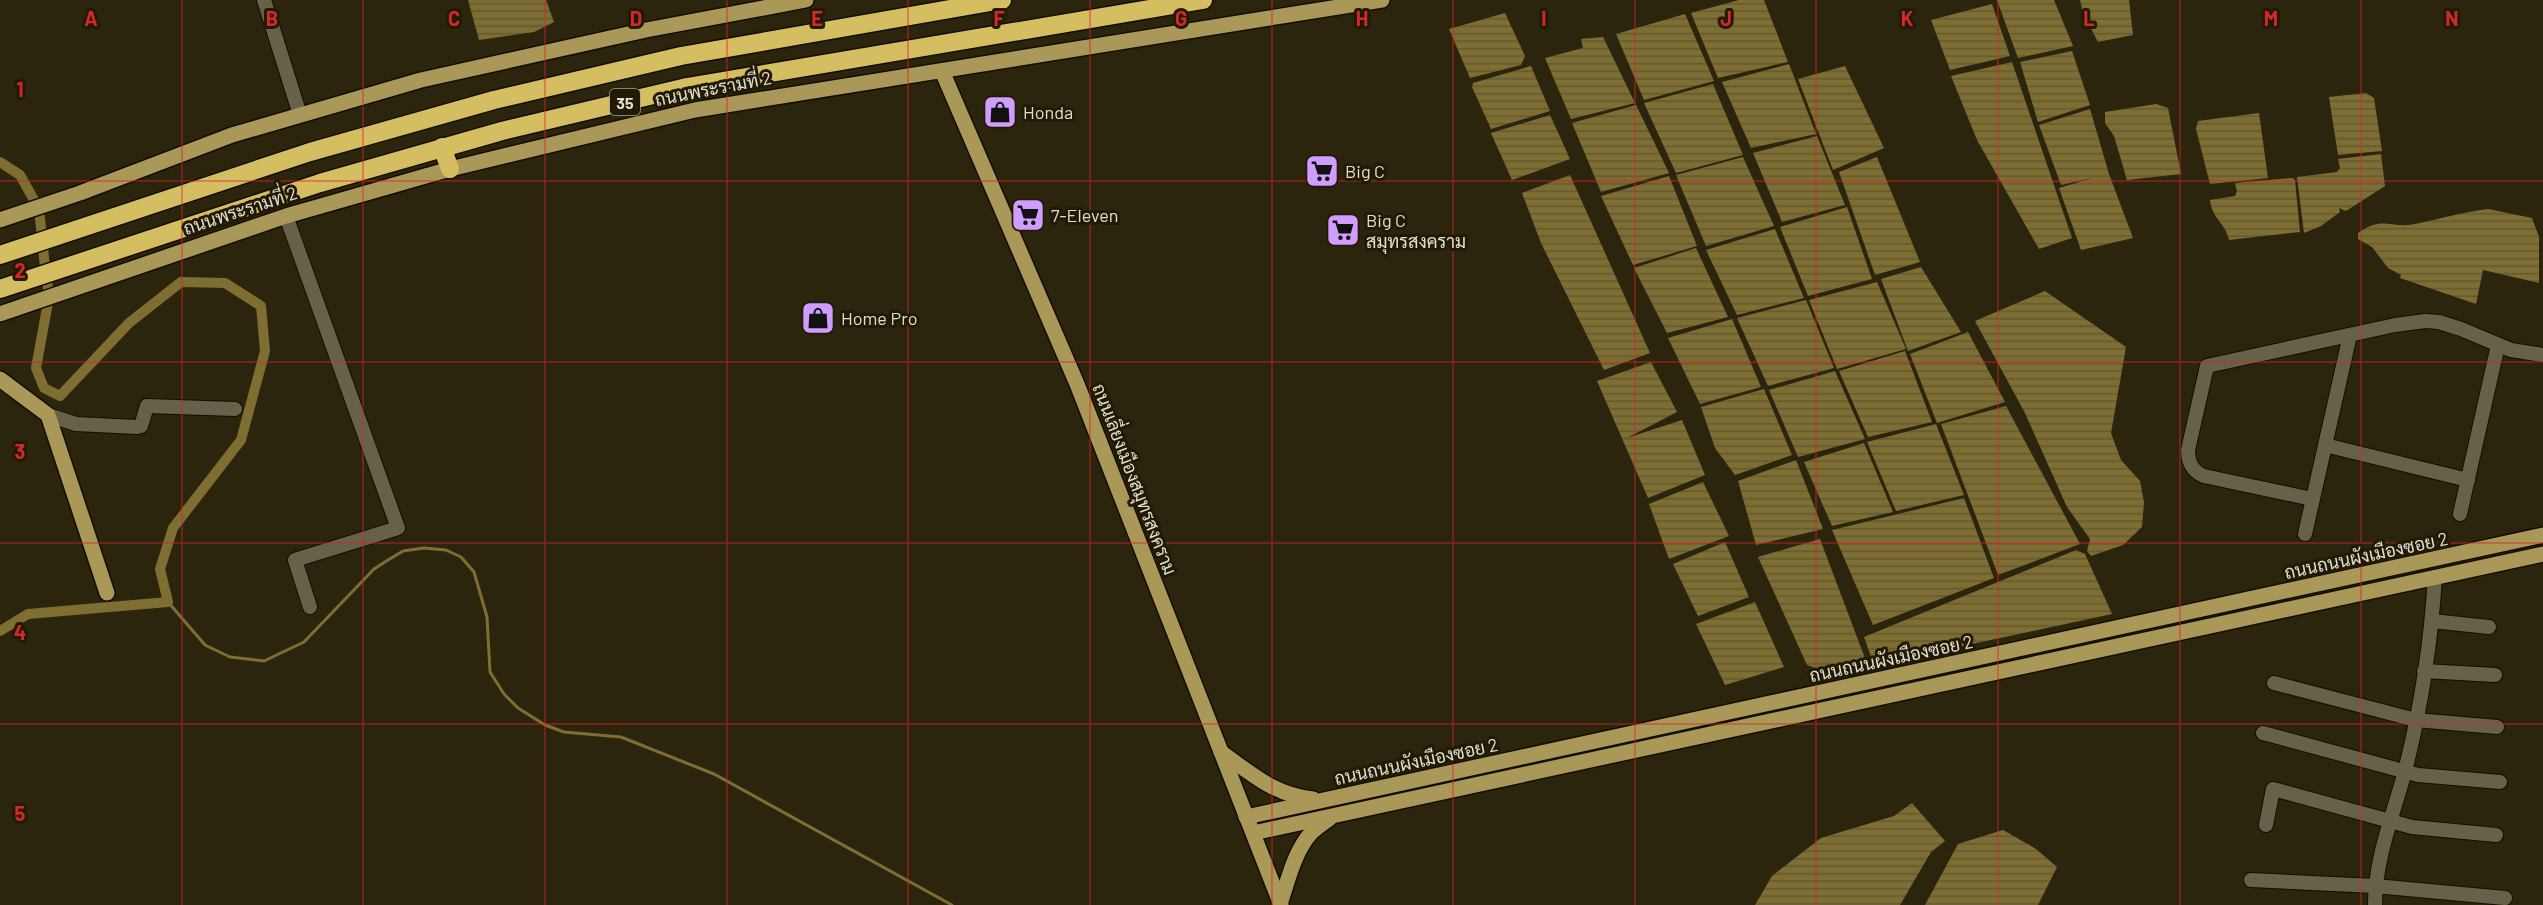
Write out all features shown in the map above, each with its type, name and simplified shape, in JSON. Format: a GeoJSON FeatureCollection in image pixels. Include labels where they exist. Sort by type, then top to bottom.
{"type":"FeatureCollection","features":[{"type":"Feature","properties":{"kind":"highway","name":"ถนนพระรามที่ 2"},"geometry":{"type":"LineString","coordinates":[[0,255],[310,152],[494,100],[681,56],[1002,0]]}},
{"type":"Feature","properties":{"kind":"highway","name":"ถนนพระรามที่ 2"},"geometry":{"type":"LineString","coordinates":[[0,289],[320,183],[442,147],[687,87],[1203,0]]}},
{"type":"Feature","properties":{"kind":"highway"},"geometry":{"type":"LineString","coordinates":[[442,147],[450,169]]}},
{"type":"Feature","properties":{"kind":"main road"},"geometry":{"type":"LineString","coordinates":[[0,220],[232,135],[471,68],[646,30],[806,0]]}},
{"type":"Feature","properties":{"kind":"main road","name":"ถนนพระรามที่ 2"},"geometry":{"type":"LineString","coordinates":[[0,314],[286,216],[450,169],[695,110],[1382,0]]}},
{"type":"Feature","properties":{"kind":"main road","name":"ถนนเลี่ยงเมืองสมุทรสงคราม"},"geometry":{"type":"LineString","coordinates":[[942,71],[1077,384],[1281,904]]}},
{"type":"Feature","properties":{"kind":"main road"},"geometry":{"type":"LineString","coordinates":[[0,379],[48,415],[107,593]]}},
{"type":"Feature","properties":{"kind":"main road","name":"ถนนถนนผังเมืองซอย 2"},"geometry":{"type":"LineString","coordinates":[[1246,817],[2543,535]]}},
{"type":"Feature","properties":{"kind":"main road","name":"ถนนถนนผังเมืองซอย 2"},"geometry":{"type":"LineString","coordinates":[[1252,833],[2543,554]]}},
{"type":"Feature","properties":{"kind":"main road"},"geometry":{"type":"LineString","coordinates":[[2443,575],[2447,557]]}},
{"type":"Feature","properties":{"kind":"main road"},"geometry":{"type":"LineString","coordinates":[[1221,752],[1268,786],[1283,793],[1326,800]]}},
{"type":"Feature","properties":{"kind":"main road"},"geometry":{"type":"LineString","coordinates":[[1366,791],[1370,807]]}},
{"type":"Feature","properties":{"kind":"main road"},"geometry":{"type":"LineString","coordinates":[[1281,904],[1295,861],[1304,845],[1312,833],[1335,815]]}},
{"type":"Feature","properties":{"kind":"street"},"geometry":{"type":"LineString","coordinates":[[264,0],[300,115]]}},
{"type":"Feature","properties":{"kind":"street"},"geometry":{"type":"LineString","coordinates":[[286,216],[398,528],[295,560],[310,607]]}},
{"type":"Feature","properties":{"kind":"street"},"geometry":{"type":"LineString","coordinates":[[2312,500],[2204,476],[2193,469],[2188,461],[2188,450],[2207,366],[2425,321],[2439,322],[2498,345],[2543,355]]}},
{"type":"Feature","properties":{"kind":"street"},"geometry":{"type":"LineString","coordinates":[[2305,534],[2350,335]]}},
{"type":"Feature","properties":{"kind":"street"},"geometry":{"type":"LineString","coordinates":[[2460,514],[2498,345]]}},
{"type":"Feature","properties":{"kind":"street"},"geometry":{"type":"LineString","coordinates":[[48,415],[76,424],[137,427],[141,426],[147,406],[235,409]]}},
{"type":"Feature","properties":{"kind":"street"},"geometry":{"type":"LineString","coordinates":[[2325,445],[2468,480]]}},
{"type":"Feature","properties":{"kind":"street"},"geometry":{"type":"LineString","coordinates":[[2375,905],[2379,858],[2404,772],[2416,720],[2432,621],[2443,575]]}},
{"type":"Feature","properties":{"kind":"street"},"geometry":{"type":"LineString","coordinates":[[2432,621],[2488,627]]}},
{"type":"Feature","properties":{"kind":"street"},"geometry":{"type":"LineString","coordinates":[[2424,671],[2495,675]]}},
{"type":"Feature","properties":{"kind":"street"},"geometry":{"type":"LineString","coordinates":[[2274,683],[2416,720],[2497,727]]}},
{"type":"Feature","properties":{"kind":"street"},"geometry":{"type":"LineString","coordinates":[[2263,733],[2404,772],[2500,782]]}},
{"type":"Feature","properties":{"kind":"street"},"geometry":{"type":"LineString","coordinates":[[2265,825],[2273,789],[2412,828],[2496,835]]}},
{"type":"Feature","properties":{"kind":"street"},"geometry":{"type":"LineString","coordinates":[[2252,879],[2375,886],[2505,898]]}},
{"type":"Feature","properties":{"kind":"shaded area"},"geometry":{"type":"Polygon","coordinates":[[[468,0],[546,0],[554,22],[534,32],[479,40],[468,0]]]}},
{"type":"Feature","properties":{"kind":"shaded area"},"geometry":{"type":"Polygon","coordinates":[[[1739,0],[1764,0],[1788,62],[1718,78],[1691,13],[1739,0]]]}},
{"type":"Feature","properties":{"kind":"shaded area"},"geometry":{"type":"Polygon","coordinates":[[[1997,0],[2054,0],[2073,46],[2018,58],[1997,0]]]}},
{"type":"Feature","properties":{"kind":"shaded area"},"geometry":{"type":"Polygon","coordinates":[[[2080,0],[2129,0],[2133,35],[2098,42],[2083,13],[2080,0]]]}},
{"type":"Feature","properties":{"kind":"shaded area"},"geometry":{"type":"Polygon","coordinates":[[[1992,4],[2010,56],[1950,70],[1931,20],[1992,4]]]}},
{"type":"Feature","properties":{"kind":"shaded area"},"geometry":{"type":"Polygon","coordinates":[[[1505,13],[1525,56],[1521,65],[1470,78],[1449,29],[1505,13]]]}},
{"type":"Feature","properties":{"kind":"shaded area"},"geometry":{"type":"Polygon","coordinates":[[[1685,14],[1714,81],[1644,100],[1616,34],[1685,14]]]}},
{"type":"Feature","properties":{"kind":"shaded area"},"geometry":{"type":"Polygon","coordinates":[[[1603,37],[1635,103],[1571,119],[1545,58],[1583,48],[1581,39],[1603,37]]]}},
{"type":"Feature","properties":{"kind":"shaded area"},"geometry":{"type":"Polygon","coordinates":[[[2072,51],[2090,105],[2038,122],[2020,62],[2072,51]]]}},
{"type":"Feature","properties":{"kind":"shaded area"},"geometry":{"type":"Polygon","coordinates":[[[2012,62],[2072,238],[2039,249],[1977,140],[1951,76],[2012,62]]]}},
{"type":"Feature","properties":{"kind":"shaded area"},"geometry":{"type":"Polygon","coordinates":[[[1789,64],[1816,134],[1751,148],[1722,82],[1789,64]]]}},
{"type":"Feature","properties":{"kind":"shaded area"},"geometry":{"type":"Polygon","coordinates":[[[1531,66],[1550,111],[1491,129],[1472,87],[1473,83],[1531,66]]]}},
{"type":"Feature","properties":{"kind":"shaded area"},"geometry":{"type":"Polygon","coordinates":[[[1845,66],[1884,148],[1833,170],[1798,79],[1845,66]]]}},
{"type":"Feature","properties":{"kind":"shaded area"},"geometry":{"type":"Polygon","coordinates":[[[1713,84],[1743,155],[1676,173],[1644,103],[1713,84]]]}},
{"type":"Feature","properties":{"kind":"shaded area"},"geometry":{"type":"Polygon","coordinates":[[[2366,93],[2374,98],[2382,151],[2338,155],[2329,97],[2366,93]]]}},
{"type":"Feature","properties":{"kind":"shaded area"},"geometry":{"type":"Polygon","coordinates":[[[2156,104],[2168,108],[2181,174],[2127,180],[2114,136],[2105,123],[2105,112],[2156,104]]]}},
{"type":"Feature","properties":{"kind":"shaded area"},"geometry":{"type":"Polygon","coordinates":[[[1636,105],[1669,173],[1601,192],[1572,123],[1636,105]]]}},
{"type":"Feature","properties":{"kind":"shaded area"},"geometry":{"type":"Polygon","coordinates":[[[2090,109],[2109,174],[2133,238],[2081,250],[2059,188],[2092,178],[2061,185],[2039,125],[2090,109]]]}},
{"type":"Feature","properties":{"kind":"shaded area"},"geometry":{"type":"Polygon","coordinates":[[[2259,113],[2268,178],[2210,184],[2196,129],[2198,121],[2259,113]]]}},
{"type":"Feature","properties":{"kind":"shaded area"},"geometry":{"type":"Polygon","coordinates":[[[1550,115],[1570,159],[1512,180],[1491,133],[1550,115]]]}},
{"type":"Feature","properties":{"kind":"shaded area"},"geometry":{"type":"Polygon","coordinates":[[[1817,136],[1845,205],[1782,222],[1753,153],[1817,136]]]}},
{"type":"Feature","properties":{"kind":"shaded area"},"geometry":{"type":"Polygon","coordinates":[[[2381,154],[2385,186],[2346,211],[2339,208],[2340,212],[2321,226],[2304,233],[2297,177],[2337,172],[2340,168],[2338,159],[2381,154]]]}},
{"type":"Feature","properties":{"kind":"shaded area"},"geometry":{"type":"Polygon","coordinates":[[[1743,157],[1774,226],[1706,246],[1676,175],[1743,157]]]}},
{"type":"Feature","properties":{"kind":"shaded area"},"geometry":{"type":"Polygon","coordinates":[[[1877,157],[1920,262],[1875,275],[1839,172],[1877,157]]]}},
{"type":"Feature","properties":{"kind":"shaded area"},"geometry":{"type":"Polygon","coordinates":[[[1570,175],[1650,353],[1604,370],[1541,243],[1522,193],[1570,175]]]}},
{"type":"Feature","properties":{"kind":"shaded area"},"geometry":{"type":"Polygon","coordinates":[[[1669,176],[1697,246],[1633,265],[1601,196],[1669,176]]]}},
{"type":"Feature","properties":{"kind":"shaded area"},"geometry":{"type":"Polygon","coordinates":[[[2292,178],[2295,180],[2300,232],[2229,240],[2225,229],[2213,211],[2210,200],[2235,196],[2237,191],[2235,183],[2292,178]]]}},
{"type":"Feature","properties":{"kind":"shaded area"},"geometry":{"type":"Polygon","coordinates":[[[1847,207],[1872,279],[1808,296],[1780,227],[1847,207]]]}},
{"type":"Feature","properties":{"kind":"shaded area"},"geometry":{"type":"Polygon","coordinates":[[[2488,209],[2532,218],[2539,237],[2539,283],[2483,270],[2476,304],[2400,278],[2401,275],[2388,268],[2372,247],[2358,239],[2358,233],[2374,225],[2415,224],[2488,209]]]}},
{"type":"Feature","properties":{"kind":"shaded area"},"geometry":{"type":"Polygon","coordinates":[[[1775,229],[1804,298],[1737,315],[1706,250],[1775,229]]]}},
{"type":"Feature","properties":{"kind":"shaded area"},"geometry":{"type":"Polygon","coordinates":[[[1696,248],[1728,317],[1667,333],[1634,268],[1696,248]]]}},
{"type":"Feature","properties":{"kind":"shaded area"},"geometry":{"type":"Polygon","coordinates":[[[1921,267],[1961,332],[1908,351],[1881,279],[1921,267]]]}},
{"type":"Feature","properties":{"kind":"shaded area"},"geometry":{"type":"Polygon","coordinates":[[[1877,282],[1906,349],[1837,369],[1809,300],[1877,282]]]}},
{"type":"Feature","properties":{"kind":"shaded area"},"geometry":{"type":"Polygon","coordinates":[[[2045,291],[2126,347],[2111,433],[2121,460],[2140,481],[2144,502],[2142,527],[2123,545],[2091,556],[2087,551],[2090,539],[2067,507],[2025,413],[1975,321],[2045,291]]]}},
{"type":"Feature","properties":{"kind":"shaded area"},"geometry":{"type":"Polygon","coordinates":[[[1806,300],[1834,368],[1768,386],[1737,318],[1806,300]]]}},
{"type":"Feature","properties":{"kind":"shaded area"},"geometry":{"type":"Polygon","coordinates":[[[1732,319],[1761,387],[1700,404],[1668,338],[1732,319]]]}},
{"type":"Feature","properties":{"kind":"shaded area"},"geometry":{"type":"Polygon","coordinates":[[[1968,332],[2005,402],[1937,423],[1910,354],[1968,332]]]}},
{"type":"Feature","properties":{"kind":"shaded area"},"geometry":{"type":"Polygon","coordinates":[[[1905,351],[1932,422],[1868,437],[1839,371],[1905,351]]]}},
{"type":"Feature","properties":{"kind":"shaded area"},"geometry":{"type":"Polygon","coordinates":[[[1651,362],[1677,412],[1627,438],[1682,420],[1705,475],[1648,498],[1597,381],[1651,362]]]}},
{"type":"Feature","properties":{"kind":"shaded area"},"geometry":{"type":"Polygon","coordinates":[[[1835,371],[1865,439],[1798,457],[1769,390],[1835,371]]]}},
{"type":"Feature","properties":{"kind":"shaded area"},"geometry":{"type":"Polygon","coordinates":[[[1764,389],[1792,455],[1735,475],[1715,448],[1701,407],[1764,389]]]}},
{"type":"Feature","properties":{"kind":"shaded area"},"geometry":{"type":"Polygon","coordinates":[[[2006,406],[2080,544],[1998,575],[1941,424],[2006,406]]]}},
{"type":"Feature","properties":{"kind":"shaded area"},"geometry":{"type":"Polygon","coordinates":[[[1936,424],[1964,495],[1896,511],[1867,442],[1936,424]]]}},
{"type":"Feature","properties":{"kind":"shaded area"},"geometry":{"type":"Polygon","coordinates":[[[1864,443],[1893,512],[1832,526],[1804,462],[1864,443]]]}},
{"type":"Feature","properties":{"kind":"shaded area"},"geometry":{"type":"Polygon","coordinates":[[[1796,460],[1823,529],[1756,545],[1738,481],[1796,460]]]}},
{"type":"Feature","properties":{"kind":"shaded area"},"geometry":{"type":"Polygon","coordinates":[[[1703,482],[1729,536],[1669,559],[1649,504],[1703,482]]]}},
{"type":"Feature","properties":{"kind":"shaded area"},"geometry":{"type":"Polygon","coordinates":[[[1964,498],[1994,578],[1873,625],[1832,530],[1964,498]]]}},
{"type":"Feature","properties":{"kind":"shaded area"},"geometry":{"type":"Polygon","coordinates":[[[1820,539],[1866,661],[1815,668],[1807,665],[1758,557],[1820,539]]]}},
{"type":"Feature","properties":{"kind":"shaded area"},"geometry":{"type":"Polygon","coordinates":[[[1725,542],[1749,597],[1698,616],[1673,564],[1725,542]]]}},
{"type":"Feature","properties":{"kind":"shaded area"},"geometry":{"type":"Polygon","coordinates":[[[2076,550],[2085,554],[2112,614],[1874,665],[1864,637],[2076,550]]]}},
{"type":"Feature","properties":{"kind":"shaded area"},"geometry":{"type":"Polygon","coordinates":[[[1755,602],[1784,667],[1725,685],[1696,624],[1755,602]]]}},
{"type":"Feature","properties":{"kind":"shaded area"},"geometry":{"type":"Polygon","coordinates":[[[1912,803],[1945,841],[1931,852],[1900,905],[1755,905],[1772,876],[1821,838],[1894,816],[1912,803]]]}},
{"type":"Feature","properties":{"kind":"shaded area"},"geometry":{"type":"Polygon","coordinates":[[[2003,830],[2036,849],[2057,867],[2038,905],[1925,905],[1958,844],[2003,830]]]}},
{"type":"Feature","properties":{"kind":"waterway"},"geometry":{"type":"LineString","coordinates":[[0,162],[20,175],[39,209],[45,267]]}},
{"type":"Feature","properties":{"kind":"waterway"},"geometry":{"type":"LineString","coordinates":[[0,631],[28,614],[168,602],[160,569],[173,528],[241,440],[265,351],[261,306],[225,283],[181,282],[129,323],[60,396],[44,388],[36,368],[49,297],[47,280]]}},
{"type":"Feature","properties":{"kind":"waterway"},"geometry":{"type":"LineString","coordinates":[[168,602],[205,645],[230,657],[264,661],[304,642],[374,569],[388,560],[403,551],[424,548],[446,550],[461,557],[474,572],[487,617],[490,672],[504,694],[518,708],[545,725],[564,732],[621,737],[714,774],[952,905]]}},
{"type":"Feature","properties":{"kind":"place","name":"Honda"},"geometry":{"type":"Point","coordinates":[1000,112]}},
{"type":"Feature","properties":{"kind":"place","name":"Big C"},"geometry":{"type":"Point","coordinates":[1322,171]}},
{"type":"Feature","properties":{"kind":"place","name":"7-Eleven"},"geometry":{"type":"Point","coordinates":[1028,215]}},
{"type":"Feature","properties":{"kind":"place","name":"Big C สมุทรสงคราม"},"geometry":{"type":"Point","coordinates":[1343,230]}},
{"type":"Feature","properties":{"kind":"place","name":"Home Pro"},"geometry":{"type":"Point","coordinates":[818,318]}}]}
